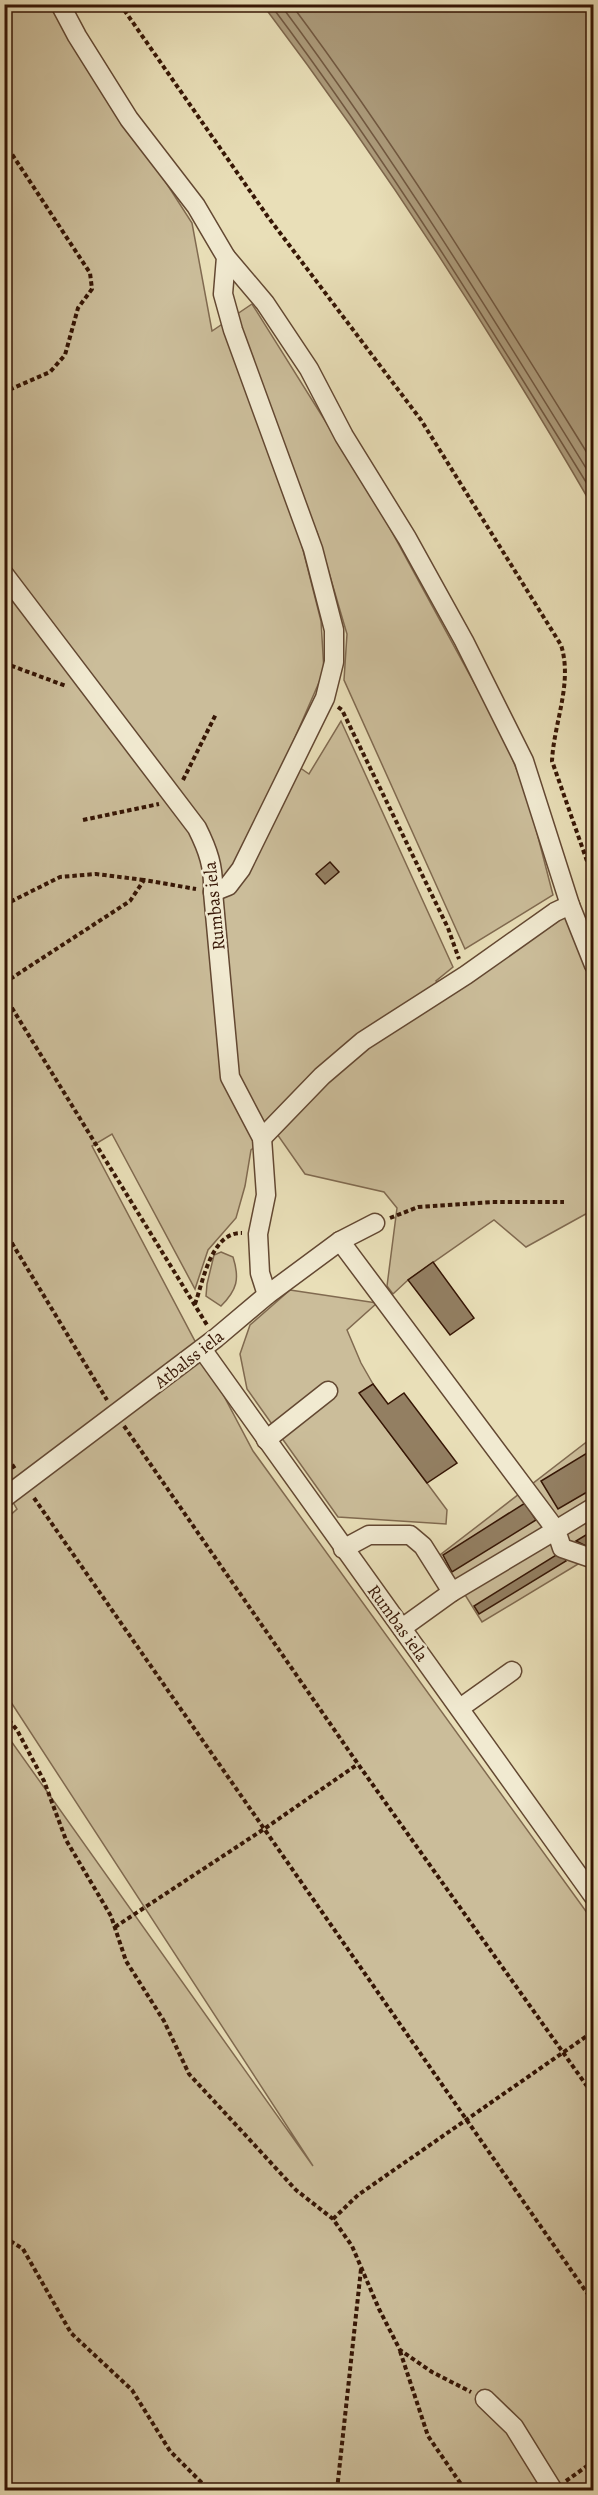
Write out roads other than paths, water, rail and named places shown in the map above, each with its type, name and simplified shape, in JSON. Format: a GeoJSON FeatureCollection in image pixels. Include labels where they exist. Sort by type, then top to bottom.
{"type":"FeatureCollection","features":[{"type":"Feature","properties":{"kind":"street"},"geometry":{"type":"LineString","coordinates":[[60,4],[77,36],[129,119],[196,206],[226,257],[265,303],[309,369],[344,436],[407,538],[464,641],[524,762],[570,906],[594,964]]}},
{"type":"Feature","properties":{"kind":"street"},"geometry":{"type":"LineString","coordinates":[[213,892],[228,886],[241,869],[325,698],[334,662],[334,630],[313,549],[233,330],[223,294],[226,257]]}},
{"type":"Feature","properties":{"kind":"street","name":"Rumbas iela"},"geometry":{"type":"LineString","coordinates":[[4,574],[197,828],[207,847],[214,869],[213,892],[230,1077],[262,1138],[266,1195],[258,1234],[260,1273],[267,1296]]}},
{"type":"Feature","properties":{"kind":"street"},"geometry":{"type":"LineString","coordinates":[[262,1138],[322,1076],[363,1041],[466,975],[555,912],[570,906]]}},
{"type":"Feature","properties":{"kind":"street","name":"Atbalss iela"},"geometry":{"type":"LineString","coordinates":[[4,1498],[209,1344],[267,1296],[340,1241],[375,1223]]}},
{"type":"Feature","properties":{"kind":"street"},"geometry":{"type":"LineString","coordinates":[[340,1241],[556,1530],[562,1548],[594,1559]]}},
{"type":"Feature","properties":{"kind":"street","name":"Rumbas iela"},"geometry":{"type":"LineString","coordinates":[[209,1344],[266,1440],[594,1897]]}},
{"type":"Feature","properties":{"kind":"street"},"geometry":{"type":"LineString","coordinates":[[266,1440],[328,1390]]}},
{"type":"Feature","properties":{"kind":"street"},"geometry":{"type":"LineString","coordinates":[[402,1628],[452,1592],[594,1508]]}},
{"type":"Feature","properties":{"kind":"street"},"geometry":{"type":"LineString","coordinates":[[344,1549],[369,1535],[410,1535],[423,1546],[452,1592]]}},
{"type":"Feature","properties":{"kind":"street"},"geometry":{"type":"LineString","coordinates":[[460,1708],[512,1671]]}},
{"type":"Feature","properties":{"kind":"street"},"geometry":{"type":"LineString","coordinates":[[485,2399],[514,2427],[553,2490]]}},
{"type":"Feature","properties":{"kind":"water"},"geometry":{"type":"Polygon","coordinates":[[[263,5],[593,5],[593,507],[516,378],[436,251],[351,126],[263,5]]]}}]}
